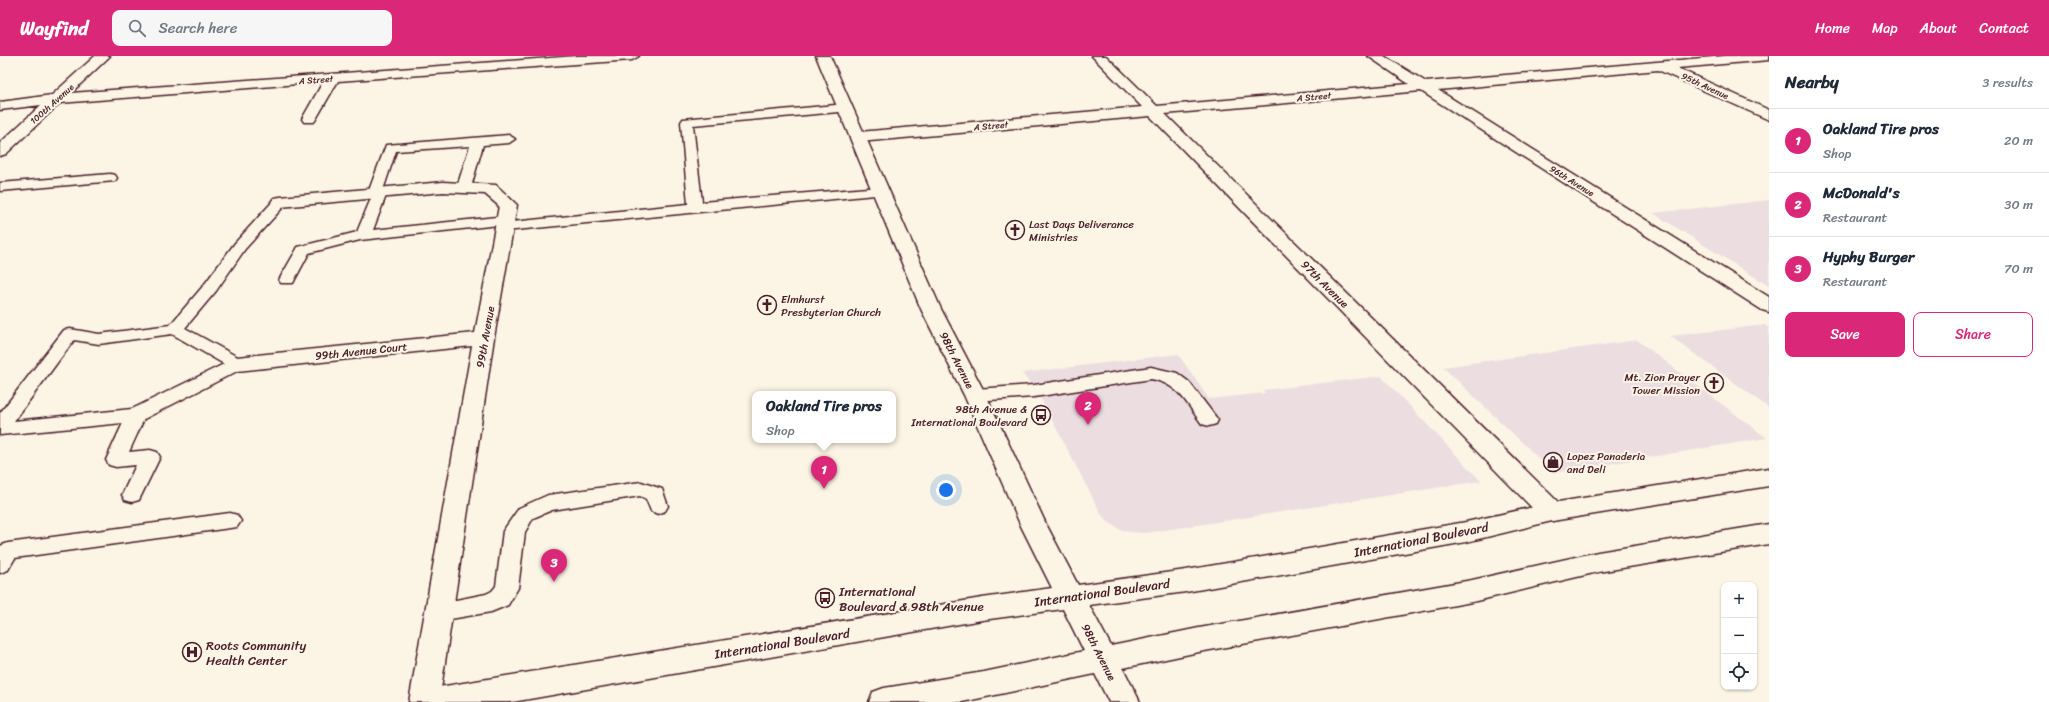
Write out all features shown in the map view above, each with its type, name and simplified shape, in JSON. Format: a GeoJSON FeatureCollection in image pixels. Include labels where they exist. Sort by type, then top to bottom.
{"type":"FeatureCollection","features":[{"type":"Feature","properties":{"kind":"street","name":"100th Avenue"},"geometry":{"type":"LineString","coordinates":[[0,151],[104,56]]}},
{"type":"Feature","properties":{"kind":"street","name":"A Street"},"geometry":{"type":"LineString","coordinates":[[0,106],[57,99],[200,87],[332,79],[632,56]]}},
{"type":"Feature","properties":{"kind":"street","name":"98th Avenue"},"geometry":{"type":"LineString","coordinates":[[823,56],[859,137],[880,191],[931,309],[976,395],[1033,524],[1125,702]]}},
{"type":"Feature","properties":{"kind":"street","name":"97th Avenue"},"geometry":{"type":"LineString","coordinates":[[1099,56],[1552,512]]}},
{"type":"Feature","properties":{"kind":"street","name":"96th Avenue"},"geometry":{"type":"LineString","coordinates":[[1374,56],[1769,306]]}},
{"type":"Feature","properties":{"kind":"street","name":"95th Avenue"},"geometry":{"type":"LineString","coordinates":[[1640,56],[1769,116]]}},
{"type":"Feature","properties":{"kind":"street","name":"A Street"},"geometry":{"type":"LineString","coordinates":[[859,137],[1769,56]]}},
{"type":"Feature","properties":{"kind":"street"},"geometry":{"type":"LineString","coordinates":[[309,120],[332,79]]}},
{"type":"Feature","properties":{"kind":"street","name":"99th Avenue"},"geometry":{"type":"LineString","coordinates":[[280,202],[443,186],[490,189],[508,205],[484,338],[424,702]]}},
{"type":"Feature","properties":{"kind":"street","name":"99th Avenue Court"},"geometry":{"type":"LineString","coordinates":[[238,364],[484,338]]}},
{"type":"Feature","properties":{"kind":"street","name":"International Boulevard"},"geometry":{"type":"LineString","coordinates":[[433,702],[1070,596],[1186,581],[1466,532],[1552,512],[1769,477]]}},
{"type":"Feature","properties":{"kind":"street"},"geometry":{"type":"LineString","coordinates":[[884,702],[984,685],[1199,640],[1472,591],[1598,562],[1769,534]]}},
{"type":"Feature","properties":{"kind":"lane"},"geometry":{"type":"LineString","coordinates":[[695,207],[687,122],[846,108]]}},
{"type":"Feature","properties":{"kind":"lane"},"geometry":{"type":"LineString","coordinates":[[363,236],[378,193],[391,148],[509,139]]}},
{"type":"Feature","properties":{"kind":"lane"},"geometry":{"type":"LineString","coordinates":[[464,188],[478,141]]}},
{"type":"Feature","properties":{"kind":"lane"},"geometry":{"type":"LineString","coordinates":[[0,187],[110,178]]}},
{"type":"Feature","properties":{"kind":"lane"},"geometry":{"type":"LineString","coordinates":[[287,280],[303,250],[363,236],[880,191]]}},
{"type":"Feature","properties":{"kind":"lane"},"geometry":{"type":"LineString","coordinates":[[175,329],[210,288],[240,246],[280,202]]}},
{"type":"Feature","properties":{"kind":"lane"},"geometry":{"type":"LineString","coordinates":[[0,426],[70,334],[99,340],[175,329],[238,364]]}},
{"type":"Feature","properties":{"kind":"lane"},"geometry":{"type":"LineString","coordinates":[[0,429],[136,415],[238,364]]}},
{"type":"Feature","properties":{"kind":"lane"},"geometry":{"type":"LineString","coordinates":[[976,395],[1034,390],[1151,373],[1171,377],[1183,386],[1209,420]]}},
{"type":"Feature","properties":{"kind":"lane"},"geometry":{"type":"LineString","coordinates":[[132,495],[150,457],[116,460],[136,415]]}},
{"type":"Feature","properties":{"kind":"lane"},"geometry":{"type":"LineString","coordinates":[[439,612],[491,603],[500,598],[507,588],[514,531],[526,512],[548,503],[641,489],[655,494],[658,506]]}},
{"type":"Feature","properties":{"kind":"lane"},"geometry":{"type":"LineString","coordinates":[[0,564],[8,551],[230,521]]}},
{"type":"Feature","properties":{"kind":"shaded area"},"geometry":{"type":"Polygon","coordinates":[[[1769,200],[1769,286],[1653,213],[1769,200]]]}},
{"type":"Feature","properties":{"kind":"shaded area"},"geometry":{"type":"Polygon","coordinates":[[[1765,325],[1769,328],[1769,408],[1670,336],[1765,325]]]}},
{"type":"Feature","properties":{"kind":"shaded area"},"geometry":{"type":"Polygon","coordinates":[[[1637,340],[1767,438],[1554,473],[1443,367],[1637,340]]]}},
{"type":"Feature","properties":{"kind":"shaded area"},"geometry":{"type":"Polygon","coordinates":[[[1178,354],[1209,399],[1265,393],[1263,390],[1381,376],[1481,481],[1146,533],[1130,532],[1119,529],[1108,522],[1101,514],[1040,397],[1022,373],[1178,354]]]}},
{"type":"Feature","properties":{"kind":"place","name":"Last Days Deliverance Ministries"},"geometry":{"type":"Point","coordinates":[1015,230]}},
{"type":"Feature","properties":{"kind":"place","name":"Elmhurst Presbyterian Church"},"geometry":{"type":"Point","coordinates":[767,305]}},
{"type":"Feature","properties":{"kind":"place","name":"Mt. Zion Prayer Tower Mission"},"geometry":{"type":"Point","coordinates":[1714,383]}},
{"type":"Feature","properties":{"kind":"place","name":"98th Avenue & International Boulevard"},"geometry":{"type":"Point","coordinates":[1041,415]}},
{"type":"Feature","properties":{"kind":"place","name":"McDonald's"},"geometry":{"type":"Point","coordinates":[1088,425]}},
{"type":"Feature","properties":{"kind":"place","name":"Lopez Panaderia and Deli"},"geometry":{"type":"Point","coordinates":[1553,462]}},
{"type":"Feature","properties":{"kind":"place","name":"Oakland Tire pros"},"geometry":{"type":"Point","coordinates":[824,489]}},
{"type":"Feature","properties":{"kind":"place","name":"Hyphy Burger"},"geometry":{"type":"Point","coordinates":[554,582]}},
{"type":"Feature","properties":{"kind":"place","name":"International Boulevard & 98th Avenue"},"geometry":{"type":"Point","coordinates":[825,598]}},
{"type":"Feature","properties":{"kind":"place","name":"Roots Community Health Center"},"geometry":{"type":"Point","coordinates":[192,652]}}]}
